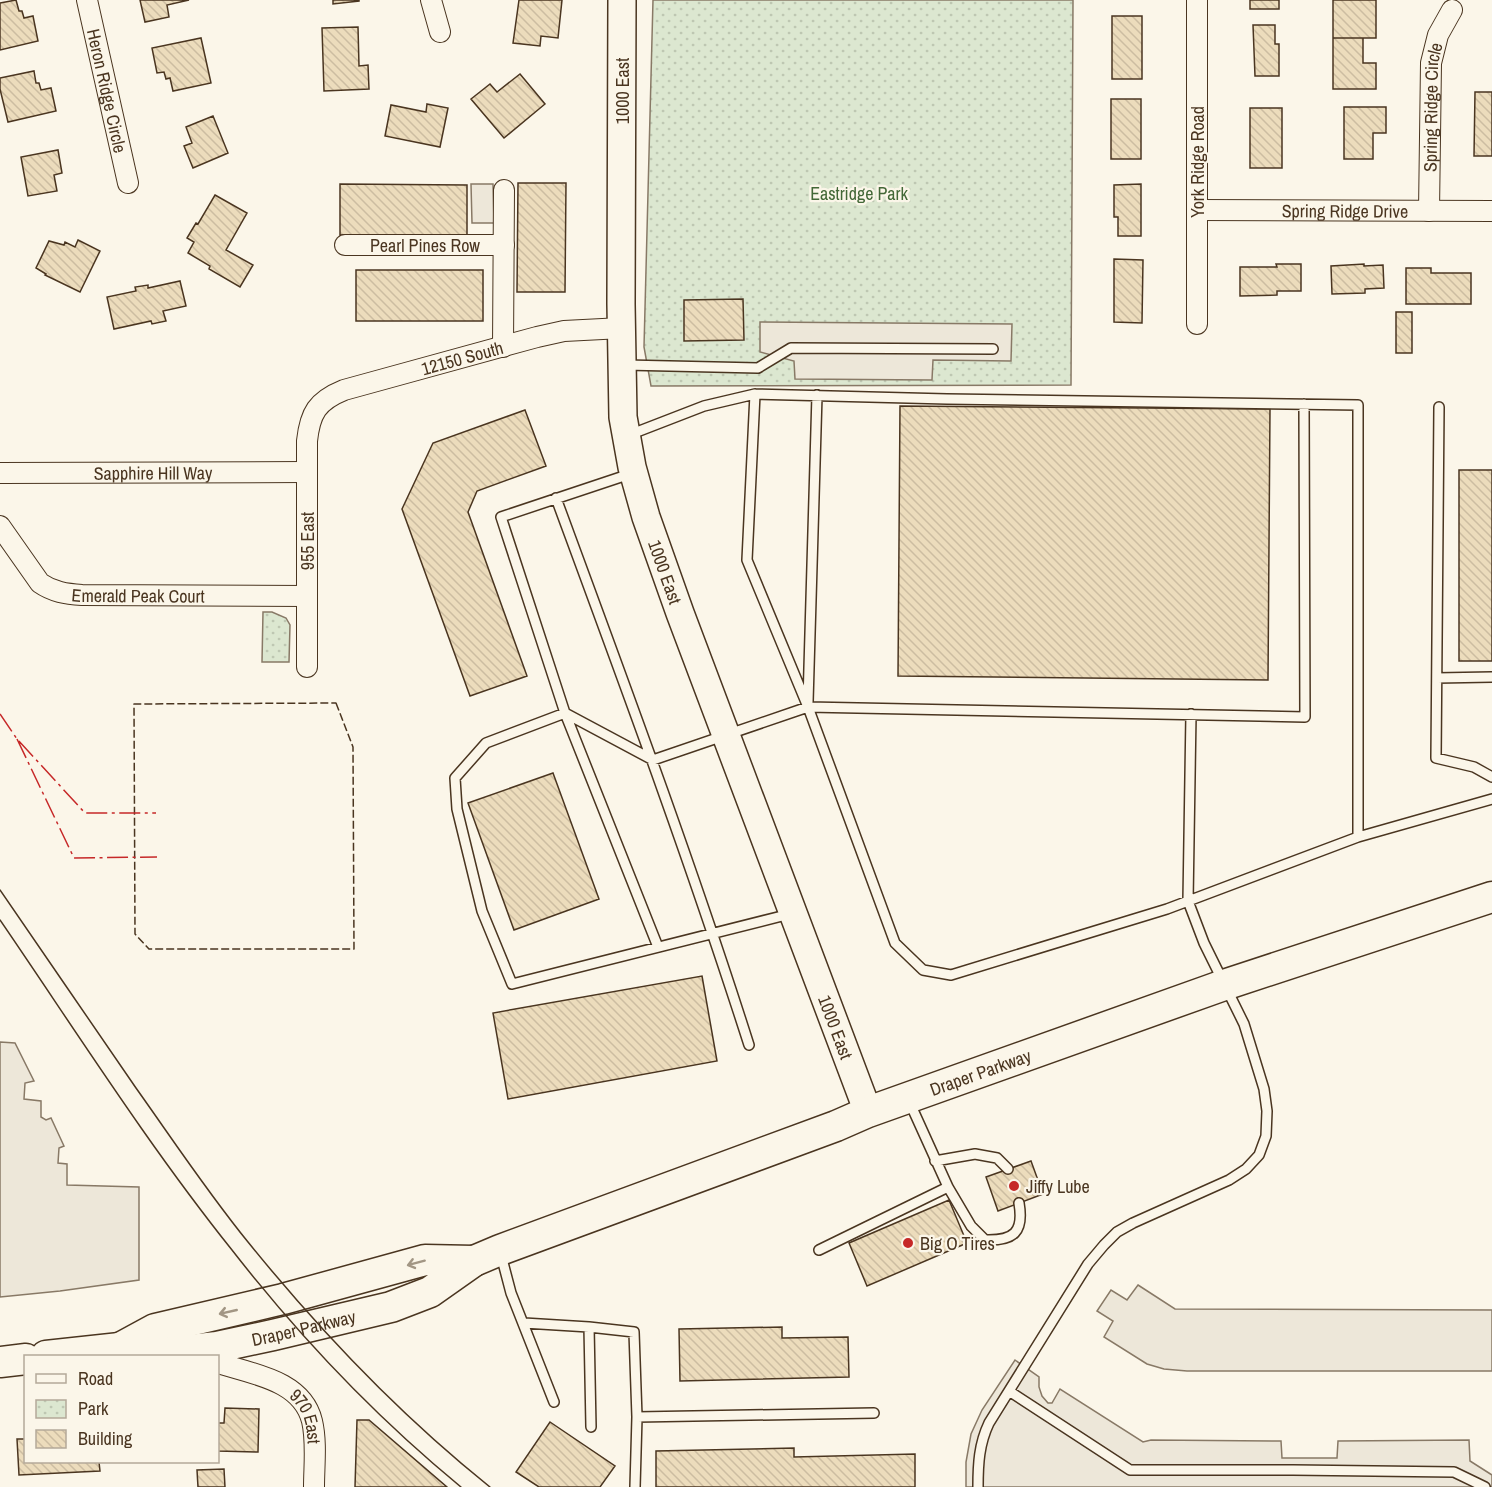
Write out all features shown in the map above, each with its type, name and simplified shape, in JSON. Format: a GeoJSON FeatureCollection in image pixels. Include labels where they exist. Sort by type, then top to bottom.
{"type":"FeatureCollection","features":[{"type":"Feature","properties":{"kind":"main road","name":"Draper Parkway"},"geometry":{"type":"LineString","coordinates":[[55,1355],[120,1348],[155,1354],[191,1353],[391,1306],[430,1292],[487,1255],[836,1126],[868,1112],[1224,985],[1492,897]]}},
{"type":"Feature","properties":{"kind":"main road","name":"Draper Parkway"},"geometry":{"type":"LineString","coordinates":[[120,1348],[154,1329],[284,1299],[425,1260],[487,1255]]}},
{"type":"Feature","properties":{"kind":"main road"},"geometry":{"type":"LineString","coordinates":[[0,1362],[24,1359]]}},
{"type":"Feature","properties":{"kind":"street","name":"Heron Ridge Circle"},"geometry":{"type":"LineString","coordinates":[[87,0],[128,183]]}},
{"type":"Feature","properties":{"kind":"street"},"geometry":{"type":"LineString","coordinates":[[431,0],[440,32]]}},
{"type":"Feature","properties":{"kind":"street","name":"1000 East"},"geometry":{"type":"LineString","coordinates":[[622,0],[623,417],[634,472],[646,517],[868,1112]]}},
{"type":"Feature","properties":{"kind":"street","name":"York Ridge Road"},"geometry":{"type":"LineString","coordinates":[[1197,0],[1197,324]]}},
{"type":"Feature","properties":{"kind":"street","name":"Spring Ridge Circle"},"geometry":{"type":"LineString","coordinates":[[1430,211],[1431,63],[1438,35],[1452,10]]}},
{"type":"Feature","properties":{"kind":"street"},"geometry":{"type":"LineString","coordinates":[[503,347],[504,190]]}},
{"type":"Feature","properties":{"kind":"street","name":"Spring Ridge Drive"},"geometry":{"type":"LineString","coordinates":[[1198,210],[1492,211]]}},
{"type":"Feature","properties":{"kind":"street","name":"Pearl Pines Row"},"geometry":{"type":"LineString","coordinates":[[345,245],[504,245]]}},
{"type":"Feature","properties":{"kind":"street","name":"12150 South"},"geometry":{"type":"LineString","coordinates":[[312,415],[318,406],[344,390],[564,331],[622,328]]}},
{"type":"Feature","properties":{"kind":"street","name":"955 East"},"geometry":{"type":"LineString","coordinates":[[307,667],[306,472],[307,441],[312,415]]}},
{"type":"Feature","properties":{"kind":"street","name":"Sapphire Hill Way"},"geometry":{"type":"LineString","coordinates":[[0,473],[306,472]]}},
{"type":"Feature","properties":{"kind":"street","name":"Emerald Peak Court"},"geometry":{"type":"LineString","coordinates":[[0,526],[40,583],[59,592],[81,595],[307,596]]}},
{"type":"Feature","properties":{"kind":"street","name":"970 East"},"geometry":{"type":"LineString","coordinates":[[219,1363],[282,1384],[299,1397],[308,1410],[314,1430],[314,1487]]}},
{"type":"Feature","properties":{"kind":"lane"},"geometry":{"type":"LineString","coordinates":[[622,365],[758,368],[791,348],[993,349]]}},
{"type":"Feature","properties":{"kind":"lane"},"geometry":{"type":"LineString","coordinates":[[627,435],[704,406],[754,394],[1358,405],[1358,837]]}},
{"type":"Feature","properties":{"kind":"lane"},"geometry":{"type":"LineString","coordinates":[[754,394],[747,560],[808,707],[895,943],[923,970],[951,975],[1188,901],[1358,837],[1492,800]]}},
{"type":"Feature","properties":{"kind":"lane"},"geometry":{"type":"LineString","coordinates":[[808,707],[817,395]]}},
{"type":"Feature","properties":{"kind":"lane"},"geometry":{"type":"LineString","coordinates":[[792,913],[512,984],[482,911],[457,809],[455,778],[486,743],[565,713],[653,760],[808,707],[1305,717],[1304,404]]}},
{"type":"Feature","properties":{"kind":"lane"},"geometry":{"type":"LineString","coordinates":[[1439,407],[1436,758],[1474,767],[1492,777]]}},
{"type":"Feature","properties":{"kind":"lane"},"geometry":{"type":"LineString","coordinates":[[634,472],[501,517],[565,713],[658,947]]}},
{"type":"Feature","properties":{"kind":"lane"},"geometry":{"type":"LineString","coordinates":[[556,498],[653,760],[749,1045]]}},
{"type":"Feature","properties":{"kind":"lane"},"geometry":{"type":"LineString","coordinates":[[1437,678],[1492,677]]}},
{"type":"Feature","properties":{"kind":"lane"},"geometry":{"type":"LineString","coordinates":[[978,1487],[981,1440],[1009,1390],[1088,1264],[1117,1232],[1229,1180],[1246,1169],[1258,1155],[1266,1136],[1267,1111],[1264,1089],[1244,1024],[1204,943],[1188,901],[1191,714]]}},
{"type":"Feature","properties":{"kind":"lane"},"geometry":{"type":"LineString","coordinates":[[908,1099],[960,1211],[985,1240],[1000,1240],[1016,1232],[1022,1220],[1019,1203]]}},
{"type":"Feature","properties":{"kind":"lane"},"geometry":{"type":"LineString","coordinates":[[935,1161],[975,1154],[997,1158],[1008,1169]]}},
{"type":"Feature","properties":{"kind":"lane"},"geometry":{"type":"LineString","coordinates":[[819,1250],[948,1188]]}},
{"type":"Feature","properties":{"kind":"lane"},"geometry":{"type":"LineString","coordinates":[[487,1255],[512,1293],[554,1402]]}},
{"type":"Feature","properties":{"kind":"lane"},"geometry":{"type":"LineString","coordinates":[[524,1323],[634,1332],[637,1417],[635,1487]]}},
{"type":"Feature","properties":{"kind":"lane"},"geometry":{"type":"LineString","coordinates":[[588,1328],[591,1427]]}},
{"type":"Feature","properties":{"kind":"lane"},"geometry":{"type":"LineString","coordinates":[[1009,1390],[1130,1470],[1454,1472],[1485,1487]]}},
{"type":"Feature","properties":{"kind":"lane"},"geometry":{"type":"LineString","coordinates":[[637,1417],[874,1413]]}},
{"type":"Feature","properties":{"kind":"green space","name":"Eastridge Park"},"geometry":{"type":"Polygon","coordinates":[[[653,0],[1073,0],[1071,385],[651,386],[644,347],[653,0]]]}},
{"type":"Feature","properties":{"kind":"green space"},"geometry":{"type":"Polygon","coordinates":[[[263,612],[272,612],[286,618],[290,625],[289,662],[262,662],[263,612]]]}},
{"type":"Feature","properties":{"kind":"shaded area"},"geometry":{"type":"Polygon","coordinates":[[[471,184],[493,184],[494,223],[472,223],[471,184]]]}},
{"type":"Feature","properties":{"kind":"shaded area"},"geometry":{"type":"Polygon","coordinates":[[[760,322],[1012,324],[1011,361],[933,360],[932,380],[795,379],[794,361],[760,352],[760,322]]]}},
{"type":"Feature","properties":{"kind":"shaded area"},"geometry":{"type":"Polygon","coordinates":[[[0,1042],[15,1043],[34,1081],[25,1083],[24,1099],[41,1101],[41,1117],[46,1120],[51,1118],[64,1146],[59,1148],[58,1163],[67,1164],[67,1185],[139,1187],[139,1280],[0,1297],[0,1042]]]}},
{"type":"Feature","properties":{"kind":"shaded area"},"geometry":{"type":"Polygon","coordinates":[[[1138,1285],[1175,1309],[1492,1310],[1492,1371],[1187,1371],[1164,1369],[1147,1364],[1104,1337],[1113,1321],[1097,1311],[1111,1290],[1127,1300],[1138,1285]]]}},
{"type":"Feature","properties":{"kind":"shaded area"},"geometry":{"type":"Polygon","coordinates":[[[1015,1360],[1039,1377],[1042,1396],[1048,1403],[1052,1403],[1060,1389],[1143,1442],[1151,1440],[1281,1441],[1282,1458],[1337,1458],[1338,1441],[1469,1440],[1470,1461],[1492,1475],[1492,1487],[966,1487],[966,1462],[971,1434],[982,1410],[1015,1360]]]}},
{"type":"Feature","properties":{"kind":"building"},"geometry":{"type":"Polygon","coordinates":[[[16,0],[24,18],[33,16],[38,41],[0,50],[0,3],[16,0]]]}},
{"type":"Feature","properties":{"kind":"building"},"geometry":{"type":"Polygon","coordinates":[[[140,0],[189,0],[167,5],[169,17],[145,22],[140,0]]]}},
{"type":"Feature","properties":{"kind":"building"},"geometry":{"type":"Polygon","coordinates":[[[333,0],[359,0],[359,1],[333,4],[333,0]]]}},
{"type":"Feature","properties":{"kind":"building"},"geometry":{"type":"Polygon","coordinates":[[[519,0],[562,0],[558,38],[541,36],[540,46],[513,43],[519,0]]]}},
{"type":"Feature","properties":{"kind":"building"},"geometry":{"type":"Polygon","coordinates":[[[1250,0],[1279,0],[1279,9],[1250,9],[1250,0]]]}},
{"type":"Feature","properties":{"kind":"building"},"geometry":{"type":"Polygon","coordinates":[[[1333,0],[1376,0],[1376,38],[1333,38],[1333,0]]]}},
{"type":"Feature","properties":{"kind":"building"},"geometry":{"type":"Polygon","coordinates":[[[1112,16],[1142,16],[1142,79],[1112,79],[1112,16]]]}},
{"type":"Feature","properties":{"kind":"building"},"geometry":{"type":"Polygon","coordinates":[[[1253,25],[1275,25],[1275,44],[1279,44],[1279,76],[1255,76],[1253,25]]]}},
{"type":"Feature","properties":{"kind":"building"},"geometry":{"type":"Polygon","coordinates":[[[358,27],[359,66],[368,65],[369,89],[324,91],[322,28],[358,27]]]}},
{"type":"Feature","properties":{"kind":"building"},"geometry":{"type":"Polygon","coordinates":[[[201,38],[211,83],[173,91],[170,78],[166,79],[164,72],[157,73],[152,48],[201,38]]]}},
{"type":"Feature","properties":{"kind":"building"},"geometry":{"type":"Polygon","coordinates":[[[1333,38],[1363,38],[1363,63],[1376,63],[1376,89],[1333,89],[1333,38]]]}},
{"type":"Feature","properties":{"kind":"building"},"geometry":{"type":"Polygon","coordinates":[[[34,71],[36,83],[39,83],[41,90],[51,88],[56,111],[8,122],[0,89],[0,78],[34,71]]]}},
{"type":"Feature","properties":{"kind":"building"},"geometry":{"type":"Polygon","coordinates":[[[520,74],[545,104],[504,138],[471,99],[490,84],[497,92],[520,74]]]}},
{"type":"Feature","properties":{"kind":"building"},"geometry":{"type":"Polygon","coordinates":[[[1475,92],[1492,92],[1492,156],[1474,156],[1475,92]]]}},
{"type":"Feature","properties":{"kind":"building"},"geometry":{"type":"Polygon","coordinates":[[[1111,99],[1141,99],[1141,159],[1111,159],[1111,99]]]}},
{"type":"Feature","properties":{"kind":"building"},"geometry":{"type":"Polygon","coordinates":[[[427,104],[448,108],[440,147],[385,136],[391,105],[426,112],[427,104]]]}},
{"type":"Feature","properties":{"kind":"building"},"geometry":{"type":"Polygon","coordinates":[[[1344,107],[1386,107],[1386,133],[1373,133],[1373,159],[1344,159],[1344,107]]]}},
{"type":"Feature","properties":{"kind":"building"},"geometry":{"type":"Polygon","coordinates":[[[1250,108],[1282,108],[1282,168],[1250,168],[1250,108]]]}},
{"type":"Feature","properties":{"kind":"building"},"geometry":{"type":"Polygon","coordinates":[[[213,116],[228,153],[193,168],[184,146],[192,143],[186,127],[213,116]]]}},
{"type":"Feature","properties":{"kind":"building"},"geometry":{"type":"Polygon","coordinates":[[[58,150],[62,173],[54,175],[57,191],[28,196],[21,157],[58,150]]]}},
{"type":"Feature","properties":{"kind":"building"},"geometry":{"type":"Polygon","coordinates":[[[518,183],[566,183],[565,292],[517,292],[518,183]]]}},
{"type":"Feature","properties":{"kind":"building"},"geometry":{"type":"Polygon","coordinates":[[[340,184],[467,185],[467,235],[340,235],[340,184]]]}},
{"type":"Feature","properties":{"kind":"building"},"geometry":{"type":"Polygon","coordinates":[[[1141,184],[1141,236],[1118,236],[1118,217],[1114,217],[1114,185],[1141,184]]]}},
{"type":"Feature","properties":{"kind":"building"},"geometry":{"type":"Polygon","coordinates":[[[215,195],[247,213],[226,250],[253,265],[240,287],[209,269],[210,266],[188,253],[194,242],[187,238],[215,195]]]}},
{"type":"Feature","properties":{"kind":"building"},"geometry":{"type":"Polygon","coordinates":[[[78,240],[100,251],[80,292],[45,275],[36,268],[49,241],[64,245],[65,242],[75,247],[78,240]]]}},
{"type":"Feature","properties":{"kind":"building"},"geometry":{"type":"Polygon","coordinates":[[[1114,259],[1143,260],[1142,323],[1114,322],[1114,259]]]}},
{"type":"Feature","properties":{"kind":"building"},"geometry":{"type":"Polygon","coordinates":[[[1276,264],[1301,264],[1301,291],[1277,291],[1277,295],[1240,296],[1240,267],[1277,267],[1276,264]]]}},
{"type":"Feature","properties":{"kind":"building"},"geometry":{"type":"Polygon","coordinates":[[[1364,264],[1364,266],[1383,265],[1384,288],[1365,289],[1365,293],[1332,294],[1331,266],[1364,264]]]}},
{"type":"Feature","properties":{"kind":"building"},"geometry":{"type":"Polygon","coordinates":[[[1406,268],[1431,268],[1431,273],[1471,273],[1471,304],[1406,304],[1406,268]]]}},
{"type":"Feature","properties":{"kind":"building"},"geometry":{"type":"Polygon","coordinates":[[[356,270],[483,270],[483,321],[356,321],[356,270]]]}},
{"type":"Feature","properties":{"kind":"building"},"geometry":{"type":"Polygon","coordinates":[[[180,281],[186,306],[163,311],[166,321],[152,324],[151,321],[114,329],[107,297],[136,291],[135,287],[148,285],[148,288],[180,281]]]}},
{"type":"Feature","properties":{"kind":"building"},"geometry":{"type":"Polygon","coordinates":[[[743,299],[744,340],[684,341],[684,300],[743,299]]]}},
{"type":"Feature","properties":{"kind":"building"},"geometry":{"type":"Polygon","coordinates":[[[1396,312],[1412,312],[1412,353],[1396,353],[1396,312]]]}},
{"type":"Feature","properties":{"kind":"building"},"geometry":{"type":"Polygon","coordinates":[[[900,406],[1270,409],[1268,680],[898,676],[900,406]]]}},
{"type":"Feature","properties":{"kind":"building"},"geometry":{"type":"Polygon","coordinates":[[[525,410],[546,466],[477,491],[468,512],[527,676],[470,696],[402,509],[433,443],[525,410]]]}},
{"type":"Feature","properties":{"kind":"building"},"geometry":{"type":"Polygon","coordinates":[[[1459,470],[1492,470],[1492,661],[1459,661],[1459,470]]]}},
{"type":"Feature","properties":{"kind":"building"},"geometry":{"type":"Polygon","coordinates":[[[553,773],[599,899],[514,930],[468,803],[553,773]]]}},
{"type":"Feature","properties":{"kind":"building"},"geometry":{"type":"Polygon","coordinates":[[[702,976],[717,1061],[508,1099],[493,1013],[702,976]]]}},
{"type":"Feature","properties":{"kind":"building","name":"Jiffy Lube"},"geometry":{"type":"Polygon","coordinates":[[[1031,1161],[1043,1194],[998,1211],[986,1177],[1031,1161]]]}},
{"type":"Feature","properties":{"kind":"building","name":"Big O Tires"},"geometry":{"type":"Polygon","coordinates":[[[949,1200],[967,1243],[867,1286],[849,1243],[949,1200]]]}},
{"type":"Feature","properties":{"kind":"building"},"geometry":{"type":"Polygon","coordinates":[[[782,1327],[782,1338],[848,1337],[849,1377],[680,1381],[679,1329],[782,1327]]]}},
{"type":"Feature","properties":{"kind":"building"},"geometry":{"type":"Polygon","coordinates":[[[225,1408],[259,1409],[258,1452],[219,1451],[219,1423],[224,1423],[225,1408]]]}},
{"type":"Feature","properties":{"kind":"building"},"geometry":{"type":"Polygon","coordinates":[[[357,1420],[369,1420],[447,1487],[355,1487],[357,1420]]]}},
{"type":"Feature","properties":{"kind":"building"},"geometry":{"type":"Polygon","coordinates":[[[550,1422],[615,1466],[600,1487],[539,1487],[516,1472],[550,1422]]]}},
{"type":"Feature","properties":{"kind":"building"},"geometry":{"type":"Polygon","coordinates":[[[17,1439],[24,1439],[24,1463],[99,1463],[100,1471],[19,1475],[17,1439]]]}},
{"type":"Feature","properties":{"kind":"building"},"geometry":{"type":"Polygon","coordinates":[[[794,1448],[794,1457],[915,1454],[915,1487],[656,1487],[656,1451],[794,1448]]]}},
{"type":"Feature","properties":{"kind":"building"},"geometry":{"type":"Polygon","coordinates":[[[224,1469],[225,1487],[198,1487],[197,1470],[224,1469]]]}},
{"type":"Feature","properties":{"kind":"tram line"},"geometry":{"type":"LineString","coordinates":[[0,890],[177,1147],[219,1205],[275,1275],[362,1371],[424,1431],[490,1487]]}},
{"type":"Feature","properties":{"kind":"tram line"},"geometry":{"type":"LineString","coordinates":[[0,920],[171,1170],[284,1314],[369,1404],[461,1487]]}},
{"type":"Feature","properties":{"kind":"fence"},"geometry":{"type":"LineString","coordinates":[[336,703],[353,747],[354,949],[149,949],[135,934],[134,704],[336,703]]}},
{"type":"Feature","properties":{"kind":"power"},"geometry":{"type":"LineString","coordinates":[[0,714],[17,739],[85,813],[156,813]]}},
{"type":"Feature","properties":{"kind":"power"},"geometry":{"type":"LineString","coordinates":[[17,739],[74,858],[157,857]]}},
{"type":"Feature","properties":{"kind":"place","name":"Jiffy Lube"},"geometry":{"type":"Point","coordinates":[1014,1186]}},
{"type":"Feature","properties":{"kind":"place","name":"Big O Tires"},"geometry":{"type":"Point","coordinates":[908,1243]}}]}
